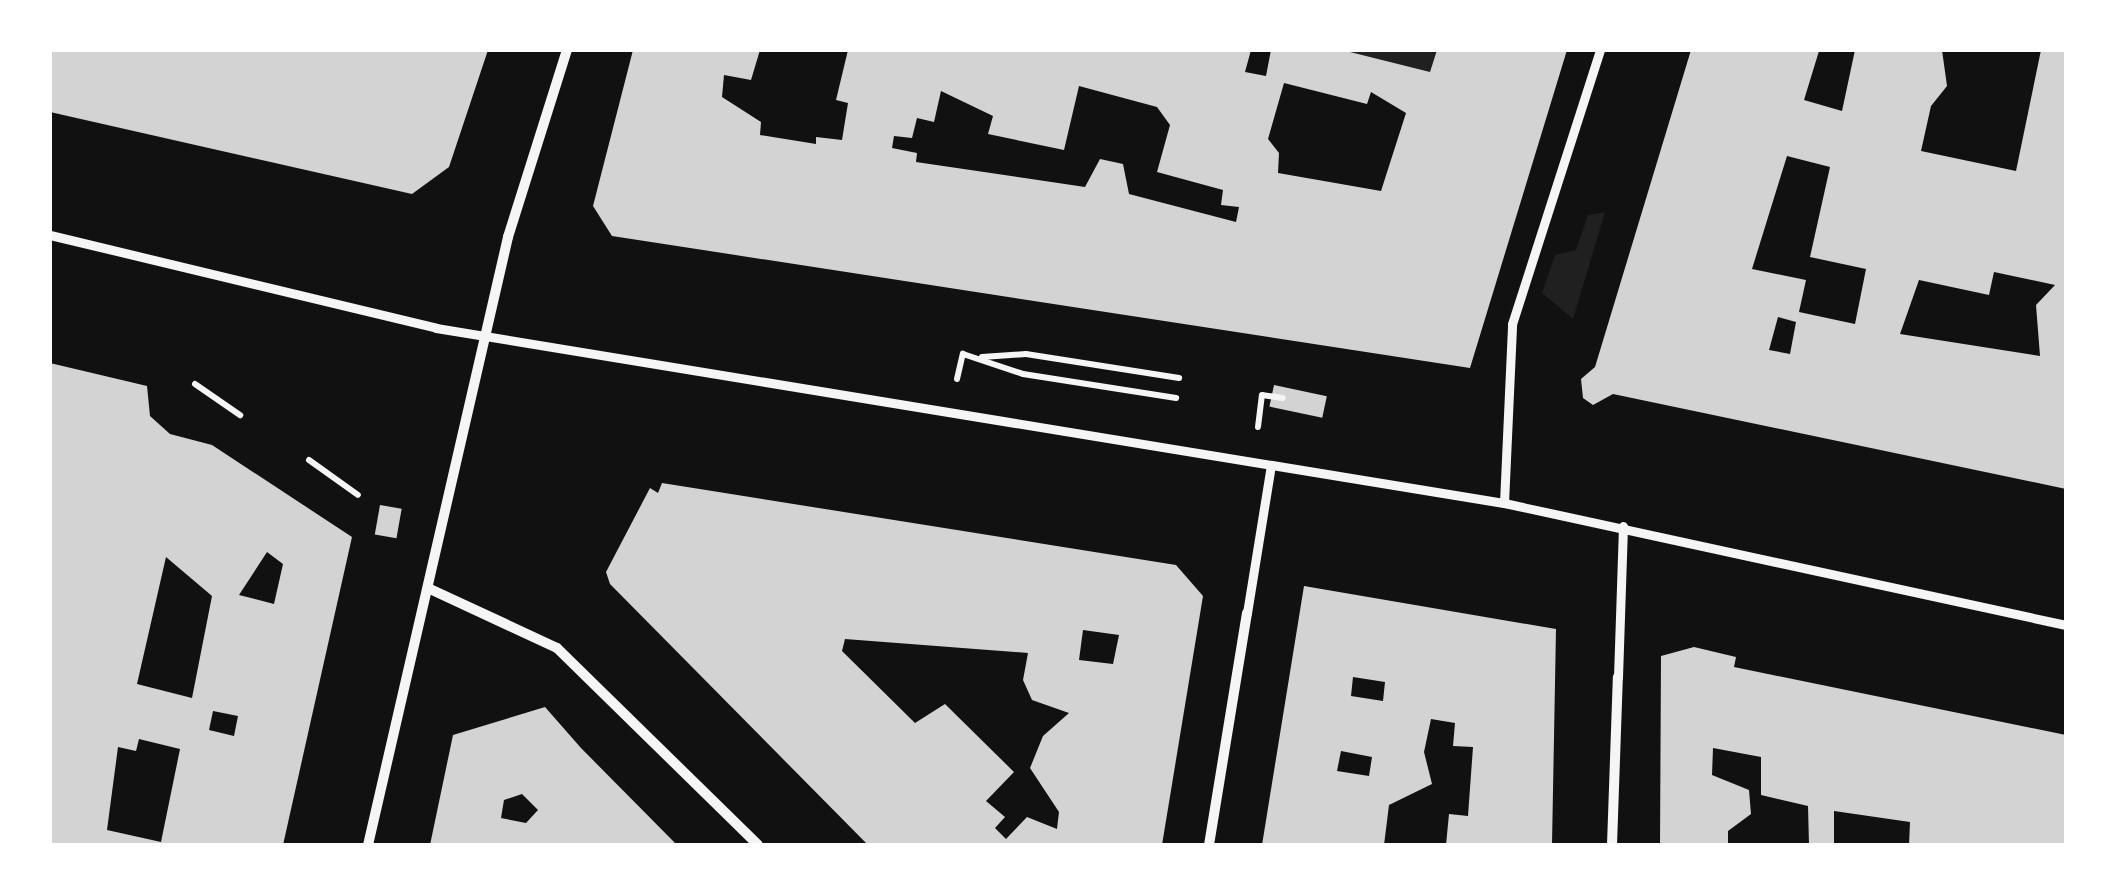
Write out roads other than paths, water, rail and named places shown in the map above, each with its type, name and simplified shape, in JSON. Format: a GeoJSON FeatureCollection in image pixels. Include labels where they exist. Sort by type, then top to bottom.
{"type":"FeatureCollection","features":[{"type":"Feature","properties":{"kind":"street"},"geometry":{"type":"LineString","coordinates":[[368,845],[490,338],[508,236],[566,50]]}},
{"type":"Feature","properties":{"kind":"street"},"geometry":{"type":"LineString","coordinates":[[1504,503],[1512,324],[1600,50]]}},
{"type":"Feature","properties":{"kind":"street"},"geometry":{"type":"LineString","coordinates":[[50,235],[490,338],[1504,503],[2066,624]]}},
{"type":"Feature","properties":{"kind":"street"},"geometry":{"type":"LineString","coordinates":[[1209,845],[1271,465]]}},
{"type":"Feature","properties":{"kind":"street"},"geometry":{"type":"LineString","coordinates":[[1612,845],[1622,526]]}},
{"type":"Feature","properties":{"kind":"street"},"geometry":{"type":"LineString","coordinates":[[430,588],[556,648],[758,845]]}}]}
